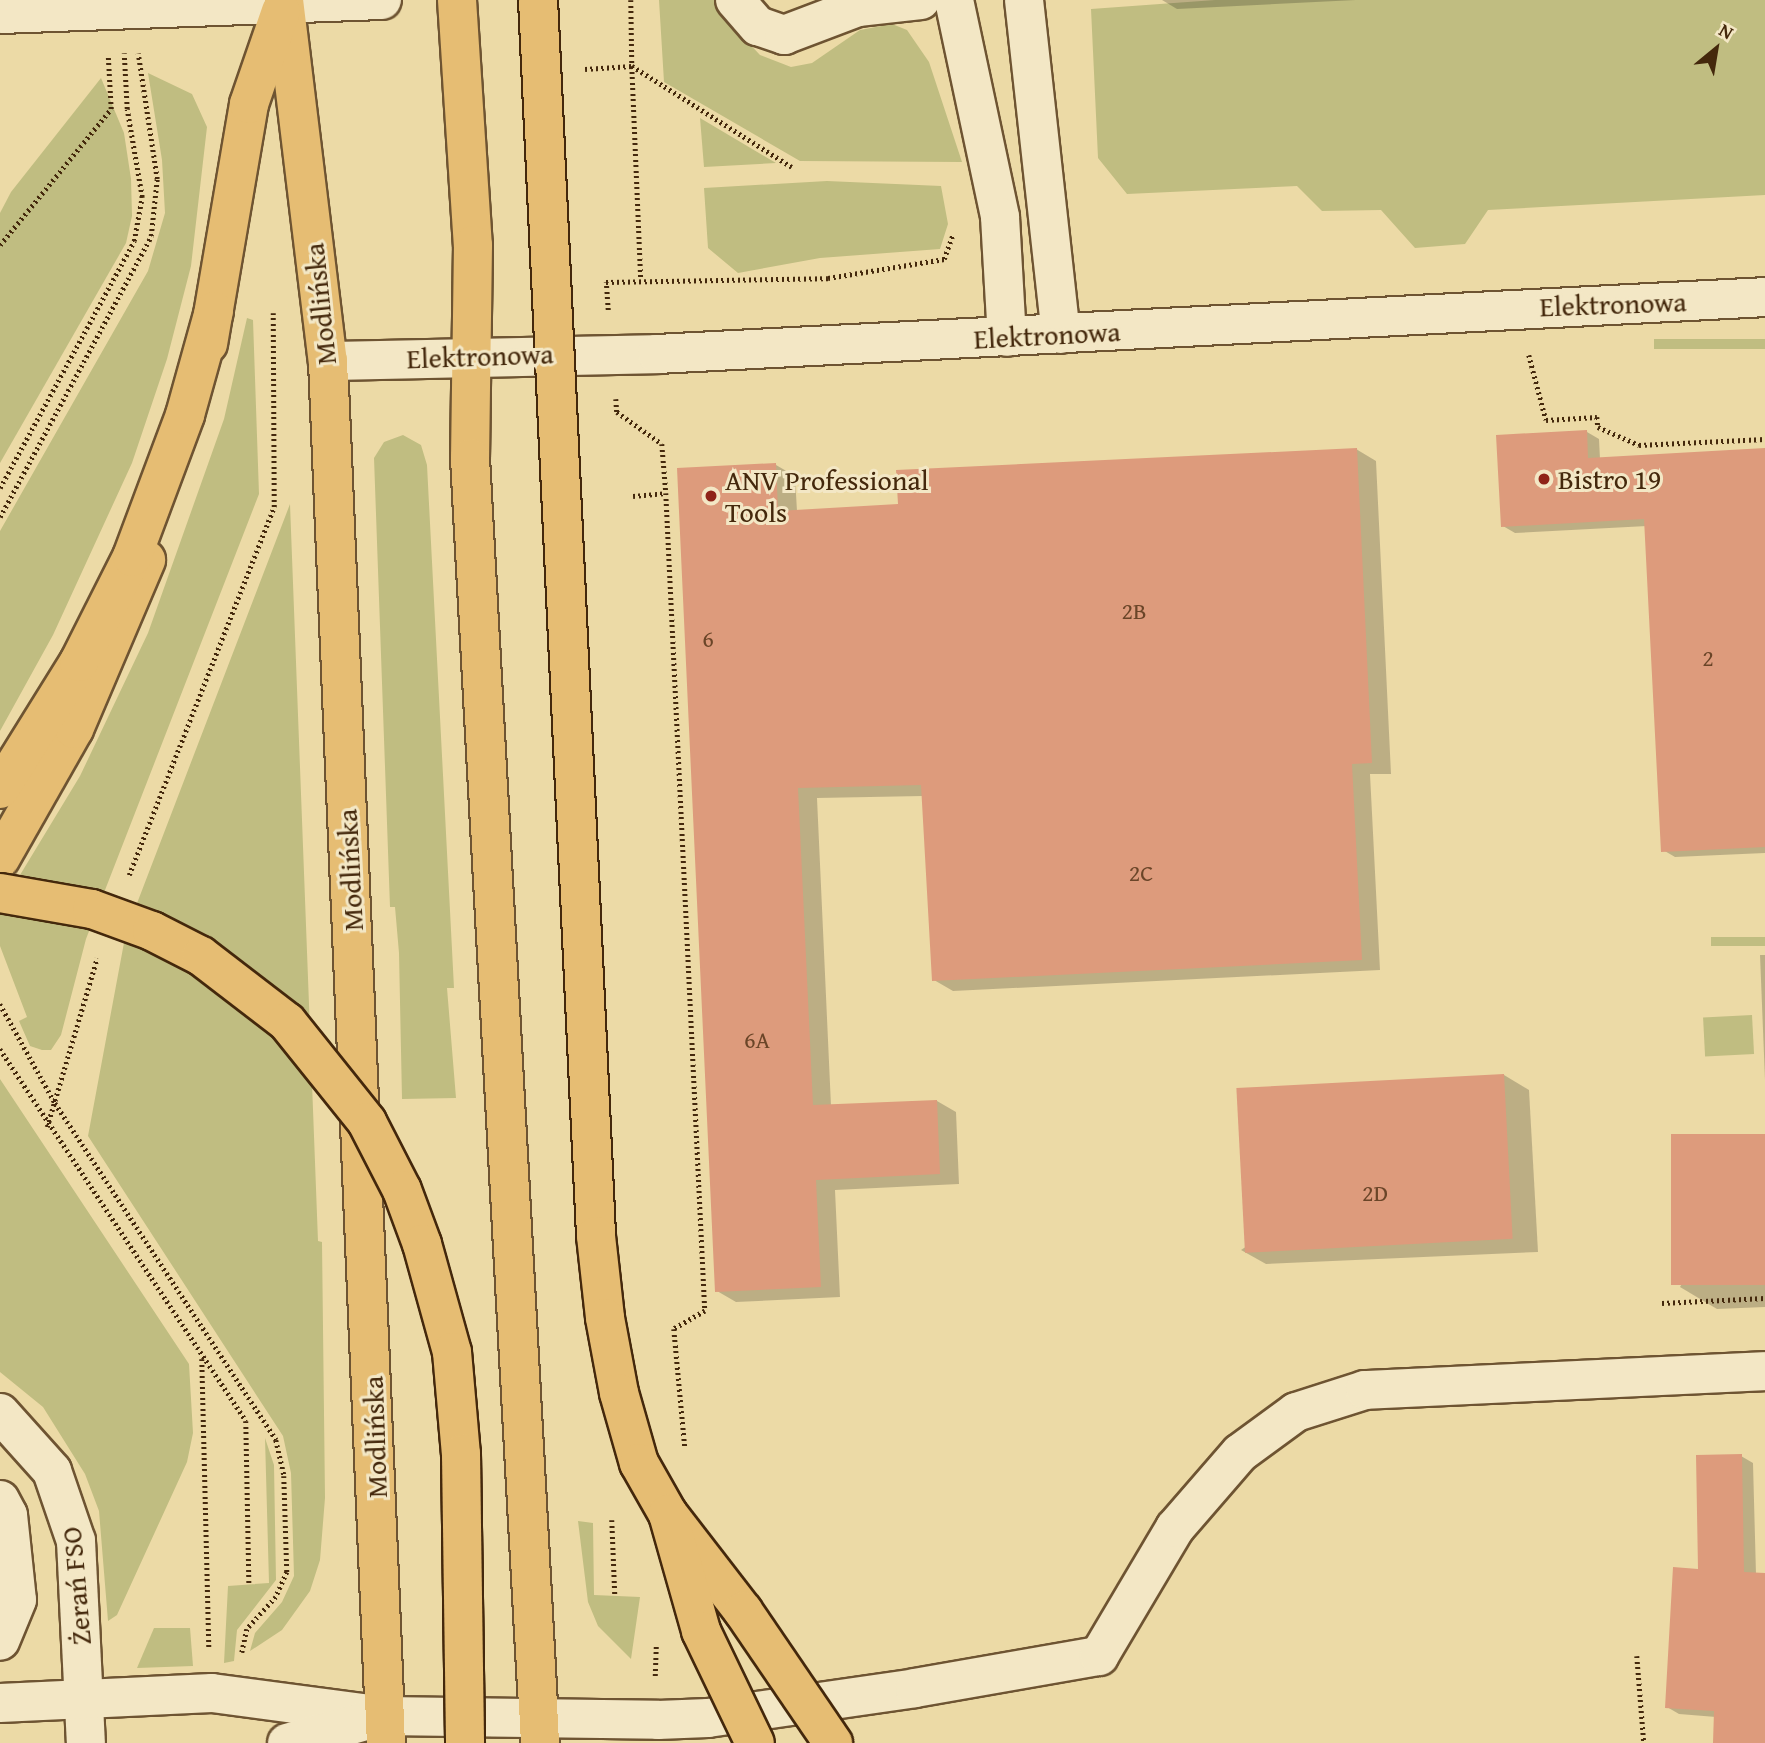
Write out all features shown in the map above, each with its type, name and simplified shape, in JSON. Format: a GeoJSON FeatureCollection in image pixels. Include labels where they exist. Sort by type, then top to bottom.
{"type":"FeatureCollection","features":[{"type":"Feature","properties":{"kind":"main road"},"geometry":{"type":"LineString","coordinates":[[457,0],[474,244],[470,356],[471,471],[539,1732]]}},
{"type":"Feature","properties":{"kind":"main road"},"geometry":{"type":"LineString","coordinates":[[538,0],[596,1236],[619,1393],[639,1463],[668,1514],[743,1611],[833,1743]]}},
{"type":"Feature","properties":{"kind":"main road"},"geometry":{"type":"LineString","coordinates":[[0,859],[74,729],[131,601],[185,445],[214,311],[249,104],[284,2]]}},
{"type":"Feature","properties":{"kind":"main road","name":"Modlińska"},"geometry":{"type":"LineString","coordinates":[[284,2],[328,362],[385,1729]]}},
{"type":"Feature","properties":{"kind":"main road"},"geometry":{"type":"LineString","coordinates":[[0,789],[79,663],[132,557],[185,415],[214,311]]}},
{"type":"Feature","properties":{"kind":"main road"},"geometry":{"type":"LineString","coordinates":[[0,893],[92,909],[152,931],[201,956],[287,1022],[367,1122],[402,1191],[422,1244],[452,1352],[461,1454],[465,1743]]}},
{"type":"Feature","properties":{"kind":"main road"},"geometry":{"type":"LineString","coordinates":[[668,1514],[701,1631],[755,1743]]}},
{"type":"Feature","properties":{"kind":"street"},"geometry":{"type":"LineString","coordinates":[[0,14],[382,0]]}},
{"type":"Feature","properties":{"kind":"street"},"geometry":{"type":"LineString","coordinates":[[734,0],[758,26],[785,35],[857,3],[911,2],[966,58]]}},
{"type":"Feature","properties":{"kind":"street"},"geometry":{"type":"LineString","coordinates":[[954,0],[1000,217],[1007,337]]}},
{"type":"Feature","properties":{"kind":"street"},"geometry":{"type":"LineString","coordinates":[[1024,0],[1062,334]]}},
{"type":"Feature","properties":{"kind":"street","name":"Elektronowa"},"geometry":{"type":"LineString","coordinates":[[328,362],[1007,337],[1765,297]]}},
{"type":"Feature","properties":{"kind":"street"},"geometry":{"type":"LineString","coordinates":[[286,1743],[385,1729],[539,1732],[658,1720],[708,1718],[901,1690],[1099,1656],[1175,1528],[1240,1453],[1296,1412],[1365,1390],[1765,1371]]}},
{"type":"Feature","properties":{"kind":"street","name":"Żerań FSO"},"geometry":{"type":"LineString","coordinates":[[0,1413],[33,1446],[66,1500],[76,1541],[86,1743]]}},
{"type":"Feature","properties":{"kind":"street"},"geometry":{"type":"LineString","coordinates":[[0,1500],[8,1515],[17,1600],[0,1641]]}},
{"type":"Feature","properties":{"kind":"street"},"geometry":{"type":"LineString","coordinates":[[0,1703],[212,1693],[385,1729]]}},
{"type":"Feature","properties":{"kind":"path"},"geometry":{"type":"LineString","coordinates":[[631,0],[641,280]]}},
{"type":"Feature","properties":{"kind":"path"},"geometry":{"type":"LineString","coordinates":[[0,245],[111,109],[113,10]]}},
{"type":"Feature","properties":{"kind":"path"},"geometry":{"type":"LineString","coordinates":[[0,488],[129,254],[138,227],[142,197],[113,10]]}},
{"type":"Feature","properties":{"kind":"path"},"geometry":{"type":"LineString","coordinates":[[632,66],[792,167]]}},
{"type":"Feature","properties":{"kind":"path"},"geometry":{"type":"LineString","coordinates":[[0,517],[151,236],[158,187],[139,67]]}},
{"type":"Feature","properties":{"kind":"path"},"geometry":{"type":"LineString","coordinates":[[683,1459],[674,1329],[705,1311],[666,493],[662,444],[617,412],[606,282],[828,278],[944,259],[957,224],[1000,217]]}},
{"type":"Feature","properties":{"kind":"path"},"geometry":{"type":"LineString","coordinates":[[124,889],[274,507],[274,299]]}},
{"type":"Feature","properties":{"kind":"path"},"geometry":{"type":"LineString","coordinates":[[1532,366],[1546,420],[1597,417],[1598,427],[1640,445],[1765,439]]}},
{"type":"Feature","properties":{"kind":"path"},"geometry":{"type":"LineString","coordinates":[[633,496],[666,493]]}},
{"type":"Feature","properties":{"kind":"path"},"geometry":{"type":"LineString","coordinates":[[47,1127],[99,952]]}},
{"type":"Feature","properties":{"kind":"path"},"geometry":{"type":"LineString","coordinates":[[0,1004],[55,1103],[267,1423],[282,1457],[288,1572],[276,1597],[247,1629],[242,1659]]}},
{"type":"Feature","properties":{"kind":"path"},"geometry":{"type":"LineString","coordinates":[[0,1049],[47,1127],[246,1421],[249,1584]]}},
{"type":"Feature","properties":{"kind":"path"},"geometry":{"type":"LineString","coordinates":[[1662,1303],[1765,1298]]}},
{"type":"Feature","properties":{"kind":"path"},"geometry":{"type":"LineString","coordinates":[[202,1358],[210,1653]]}},
{"type":"Feature","properties":{"kind":"path"},"geometry":{"type":"LineString","coordinates":[[612,1520],[615,1594]]}},
{"type":"Feature","properties":{"kind":"path"},"geometry":{"type":"LineString","coordinates":[[658,1632],[654,1658],[658,1720]]}},
{"type":"Feature","properties":{"kind":"path"},"geometry":{"type":"LineString","coordinates":[[1637,1656],[1644,1743]]}},
{"type":"Feature","properties":{"kind":"shaded area"},"geometry":{"type":"Polygon","coordinates":[[[659,0],[727,0],[745,39],[760,55],[791,67],[812,63],[860,30],[892,24],[907,30],[929,62],[962,162],[800,161],[664,82],[659,0]]]}},
{"type":"Feature","properties":{"kind":"shaded area"},"geometry":{"type":"Polygon","coordinates":[[[1215,0],[1765,0],[1765,195],[1488,210],[1465,244],[1415,248],[1381,210],[1322,211],[1297,186],[1127,194],[1098,158],[1091,9],[1215,0]]]}},
{"type":"Feature","properties":{"kind":"shaded area"},"geometry":{"type":"Polygon","coordinates":[[[148,73],[192,94],[207,127],[191,266],[167,359],[132,463],[53,635],[0,731],[0,531],[148,271],[165,213],[162,160],[148,73]]]}},
{"type":"Feature","properties":{"kind":"shaded area"},"geometry":{"type":"Polygon","coordinates":[[[101,78],[124,133],[131,179],[132,216],[126,243],[0,463],[0,213],[11,192],[101,78]]]}},
{"type":"Feature","properties":{"kind":"shaded area"},"geometry":{"type":"Polygon","coordinates":[[[700,118],[776,163],[704,167],[700,118]]]}},
{"type":"Feature","properties":{"kind":"shaded area"},"geometry":{"type":"Polygon","coordinates":[[[827,181],[941,186],[948,224],[940,249],[820,258],[738,273],[708,248],[704,188],[827,181]]]}},
{"type":"Feature","properties":{"kind":"shaded area"},"geometry":{"type":"Polygon","coordinates":[[[247,318],[253,320],[259,494],[86,939],[61,1035],[51,1050],[42,1050],[30,1046],[19,1021],[27,1017],[0,946],[0,908],[80,776],[148,633],[224,419],[247,318]]]}},
{"type":"Feature","properties":{"kind":"shaded area"},"geometry":{"type":"Polygon","coordinates":[[[1654,339],[1765,339],[1765,349],[1654,349],[1654,339]]]}},
{"type":"Feature","properties":{"kind":"shaded area"},"geometry":{"type":"Polygon","coordinates":[[[403,435],[421,445],[427,465],[454,988],[447,988],[456,1098],[402,1099],[399,953],[395,907],[390,907],[374,458],[384,442],[403,435]]]}},
{"type":"Feature","properties":{"kind":"shaded area"},"geometry":{"type":"Polygon","coordinates":[[[290,504],[318,1241],[322,1242],[325,1498],[320,1560],[310,1591],[282,1630],[250,1651],[255,1633],[282,1602],[294,1576],[291,1473],[283,1436],[88,1136],[126,932],[290,504]]]}},
{"type":"Feature","properties":{"kind":"shaded area"},"geometry":{"type":"Polygon","coordinates":[[[1711,937],[1765,937],[1765,946],[1711,946],[1711,937]]]}},
{"type":"Feature","properties":{"kind":"shaded area"},"geometry":{"type":"Polygon","coordinates":[[[1752,1015],[1754,1054],[1705,1057],[1703,1018],[1752,1015]]]}},
{"type":"Feature","properties":{"kind":"shaded area"},"geometry":{"type":"Polygon","coordinates":[[[0,1079],[189,1364],[193,1433],[187,1462],[117,1615],[108,1621],[99,1511],[85,1474],[43,1407],[0,1372],[0,1079]]]}},
{"type":"Feature","properties":{"kind":"shaded area"},"geometry":{"type":"Polygon","coordinates":[[[265,1438],[274,1465],[276,1580],[237,1630],[234,1661],[224,1663],[228,1586],[269,1583],[265,1438]]]}},
{"type":"Feature","properties":{"kind":"shaded area"},"geometry":{"type":"Polygon","coordinates":[[[578,1521],[593,1523],[594,1595],[640,1597],[631,1659],[598,1626],[588,1602],[578,1521]]]}},
{"type":"Feature","properties":{"kind":"shaded area"},"geometry":{"type":"Polygon","coordinates":[[[154,1628],[190,1628],[193,1666],[137,1668],[154,1628]]]}},
{"type":"Feature","properties":{"kind":"building"},"geometry":{"type":"Polygon","coordinates":[[[1587,430],[1588,458],[1765,448],[1765,847],[1661,852],[1644,519],[1501,527],[1496,435],[1587,430]]]}},
{"type":"Feature","properties":{"kind":"building"},"geometry":{"type":"Polygon","coordinates":[[[1357,448],[1372,763],[1352,764],[1362,960],[932,981],[921,785],[798,788],[813,1105],[937,1100],[940,1174],[816,1180],[821,1287],[715,1292],[677,468],[776,463],[778,511],[898,504],[896,470],[1357,448]]]}},
{"type":"Feature","properties":{"kind":"building"},"geometry":{"type":"Polygon","coordinates":[[[1504,1074],[1513,1239],[1245,1253],[1236,1088],[1504,1074]]]}},
{"type":"Feature","properties":{"kind":"building"},"geometry":{"type":"Polygon","coordinates":[[[1671,1134],[1765,1134],[1765,1285],[1671,1285],[1671,1134]]]}},
{"type":"Feature","properties":{"kind":"building"},"geometry":{"type":"Polygon","coordinates":[[[1742,1454],[1744,1572],[1765,1573],[1765,1743],[1713,1743],[1714,1711],[1665,1708],[1673,1567],[1698,1569],[1696,1455],[1742,1454]]]}},
{"type":"Feature","properties":{"kind":"place","name":"Bistro 19"},"geometry":{"type":"Point","coordinates":[1544,479]}},
{"type":"Feature","properties":{"kind":"place","name":"ANV Professional Tools"},"geometry":{"type":"Point","coordinates":[711,496]}}]}
